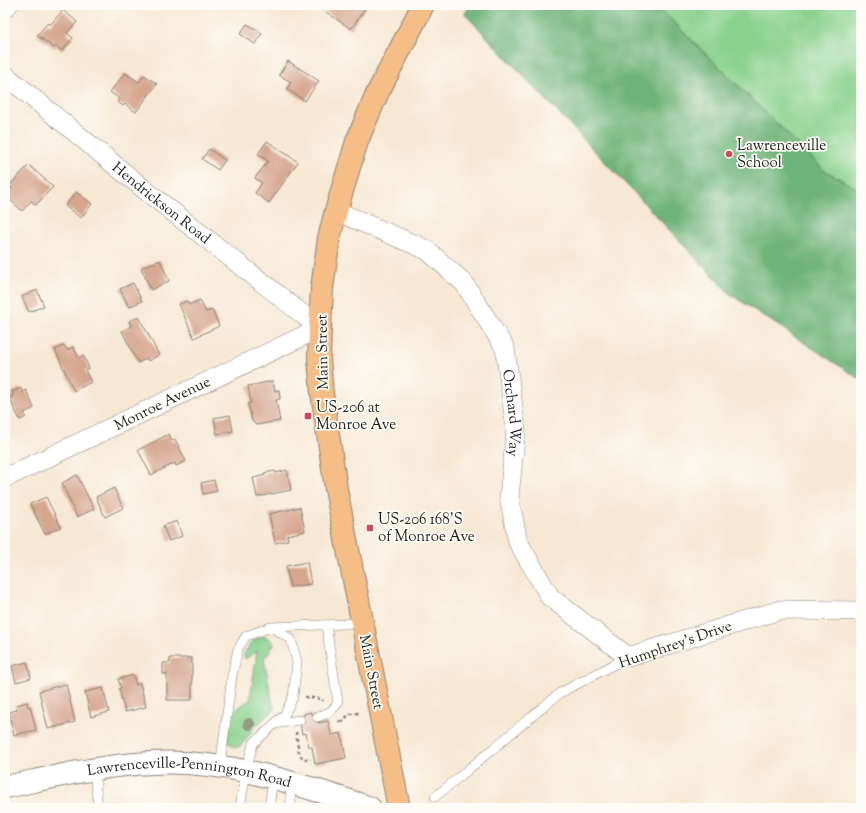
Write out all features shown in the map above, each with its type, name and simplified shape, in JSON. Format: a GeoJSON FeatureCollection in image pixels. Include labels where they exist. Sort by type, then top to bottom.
{"type":"FeatureCollection","features":[{"type":"Feature","properties":{"kind":"highway","name":"Main Street"},"geometry":{"type":"LineString","coordinates":[[398,808],[336,489],[322,393],[319,359],[322,288],[329,238],[336,211],[360,134],[377,94],[423,5]]}},
{"type":"Feature","properties":{"kind":"street"},"geometry":{"type":"LineString","coordinates":[[5,8],[8,5]]}},
{"type":"Feature","properties":{"kind":"street","name":"Hendrickson Road"},"geometry":{"type":"LineString","coordinates":[[5,75],[150,194],[320,328]]}},
{"type":"Feature","properties":{"kind":"street","name":"Orchard Way"},"geometry":{"type":"LineString","coordinates":[[336,211],[428,250],[464,283],[505,348],[516,430],[509,497],[518,542],[550,597],[628,657]]}},
{"type":"Feature","properties":{"kind":"street","name":"Monroe Avenue"},"geometry":{"type":"LineString","coordinates":[[5,478],[320,328]]}},
{"type":"Feature","properties":{"kind":"street","name":"Humphrey's Drive"},"geometry":{"type":"LineString","coordinates":[[628,657],[780,610],[861,611]]}},
{"type":"Feature","properties":{"kind":"street","name":"Lawrenceville-Pennington Road"},"geometry":{"type":"LineString","coordinates":[[5,787],[111,766],[153,763],[202,764],[246,771],[282,780],[370,808]]}},
{"type":"Feature","properties":{"kind":"lane"},"geometry":{"type":"LineString","coordinates":[[220,767],[232,676],[238,649],[246,636],[271,627],[326,625],[362,621]]}},
{"type":"Feature","properties":{"kind":"lane"},"geometry":{"type":"LineString","coordinates":[[317,717],[331,711],[336,707],[338,702],[326,625]]}},
{"type":"Feature","properties":{"kind":"lane"},"geometry":{"type":"LineString","coordinates":[[240,808],[246,771],[253,744],[285,714],[293,697],[297,662],[291,639],[271,627]]}},
{"type":"Feature","properties":{"kind":"lane","name":"Humphrey's Drive"},"geometry":{"type":"LineString","coordinates":[[435,797],[560,693],[628,657]]}},
{"type":"Feature","properties":{"kind":"lane"},"geometry":{"type":"LineString","coordinates":[[273,724],[300,720]]}},
{"type":"Feature","properties":{"kind":"lane"},"geometry":{"type":"LineString","coordinates":[[94,770],[98,808]]}},
{"type":"Feature","properties":{"kind":"lane"},"geometry":{"type":"LineString","coordinates":[[269,808],[282,780]]}},
{"type":"Feature","properties":{"kind":"lane"},"geometry":{"type":"LineString","coordinates":[[282,780],[294,808]]}},
{"type":"Feature","properties":{"kind":"path"},"geometry":{"type":"LineString","coordinates":[[338,718],[341,724],[349,714],[360,713]]}},
{"type":"Feature","properties":{"kind":"path"},"geometry":{"type":"LineString","coordinates":[[289,732],[296,731],[299,753],[303,759],[311,759]]}},
{"type":"Feature","properties":{"kind":"green space","name":"Lawrenceville School"},"geometry":{"type":"Polygon","coordinates":[[[470,5],[656,5],[824,170],[861,191],[861,380],[730,294],[465,14],[470,5]]]}},
{"type":"Feature","properties":{"kind":"green space"},"geometry":{"type":"Polygon","coordinates":[[[656,5],[861,5],[861,191],[824,170],[656,5]]]}},
{"type":"Feature","properties":{"kind":"green space"},"geometry":{"type":"Polygon","coordinates":[[[260,637],[267,637],[274,645],[264,659],[274,710],[254,728],[242,744],[235,747],[227,740],[230,720],[234,712],[250,700],[257,651],[245,659],[244,654],[252,641],[260,637]]]}},
{"type":"Feature","properties":{"kind":"building"},"geometry":{"type":"Polygon","coordinates":[[[316,5],[364,5],[366,7],[351,29],[316,5]]]}},
{"type":"Feature","properties":{"kind":"building"},"geometry":{"type":"Polygon","coordinates":[[[63,10],[77,22],[67,33],[73,38],[62,51],[56,46],[54,48],[37,35],[48,23],[50,25],[63,10]]]}},
{"type":"Feature","properties":{"kind":"building"},"geometry":{"type":"Polygon","coordinates":[[[247,24],[262,33],[255,44],[240,34],[247,24]]]}},
{"type":"Feature","properties":{"kind":"building"},"geometry":{"type":"Polygon","coordinates":[[[288,61],[319,81],[305,101],[287,89],[291,82],[279,75],[288,61]]]}},
{"type":"Feature","properties":{"kind":"building"},"geometry":{"type":"Polygon","coordinates":[[[125,73],[139,82],[144,75],[157,84],[136,112],[125,104],[123,106],[117,102],[120,99],[110,92],[125,73]]]}},
{"type":"Feature","properties":{"kind":"building"},"geometry":{"type":"Polygon","coordinates":[[[267,141],[298,162],[269,203],[255,193],[262,183],[255,178],[268,161],[258,154],[267,141]]]}},
{"type":"Feature","properties":{"kind":"building"},"geometry":{"type":"Polygon","coordinates":[[[209,149],[225,160],[218,170],[202,159],[209,149]]]}},
{"type":"Feature","properties":{"kind":"building"},"geometry":{"type":"Polygon","coordinates":[[[29,165],[53,187],[36,205],[31,201],[22,211],[5,195],[12,188],[9,186],[29,165]]]}},
{"type":"Feature","properties":{"kind":"building"},"geometry":{"type":"Polygon","coordinates":[[[76,192],[92,204],[81,218],[65,206],[76,192]]]}},
{"type":"Feature","properties":{"kind":"building"},"geometry":{"type":"Polygon","coordinates":[[[160,260],[169,281],[151,290],[141,268],[160,260]]]}},
{"type":"Feature","properties":{"kind":"building"},"geometry":{"type":"Polygon","coordinates":[[[133,283],[142,301],[129,307],[120,289],[133,283]]]}},
{"type":"Feature","properties":{"kind":"building"},"geometry":{"type":"Polygon","coordinates":[[[37,290],[44,306],[29,312],[22,297],[37,290]]]}},
{"type":"Feature","properties":{"kind":"building"},"geometry":{"type":"Polygon","coordinates":[[[200,300],[206,312],[212,310],[219,326],[194,338],[179,304],[187,301],[189,305],[200,300]]]}},
{"type":"Feature","properties":{"kind":"building"},"geometry":{"type":"Polygon","coordinates":[[[139,317],[159,355],[148,361],[147,358],[138,363],[122,331],[131,326],[129,321],[139,317]]]}},
{"type":"Feature","properties":{"kind":"building"},"geometry":{"type":"Polygon","coordinates":[[[64,345],[67,350],[73,347],[79,358],[83,355],[89,368],[85,370],[91,382],[74,391],[55,350],[64,345]]]}},
{"type":"Feature","properties":{"kind":"building"},"geometry":{"type":"Polygon","coordinates":[[[273,381],[275,391],[279,390],[280,399],[276,400],[280,421],[256,425],[252,421],[248,403],[251,403],[248,386],[273,381]]]}},
{"type":"Feature","properties":{"kind":"building"},"geometry":{"type":"Polygon","coordinates":[[[21,388],[22,392],[26,390],[34,408],[24,413],[26,417],[20,420],[9,398],[13,396],[12,392],[21,388]]]}},
{"type":"Feature","properties":{"kind":"building"},"geometry":{"type":"Polygon","coordinates":[[[230,415],[233,431],[217,434],[214,418],[230,415]]]}},
{"type":"Feature","properties":{"kind":"building"},"geometry":{"type":"Polygon","coordinates":[[[169,434],[172,441],[175,439],[186,461],[176,466],[175,463],[151,475],[138,450],[169,434]]]}},
{"type":"Feature","properties":{"kind":"building"},"geometry":{"type":"Polygon","coordinates":[[[287,470],[291,490],[257,497],[253,478],[265,475],[264,473],[275,471],[276,473],[287,470]]]}},
{"type":"Feature","properties":{"kind":"building"},"geometry":{"type":"Polygon","coordinates":[[[77,475],[94,509],[77,517],[62,483],[77,475]]]}},
{"type":"Feature","properties":{"kind":"building"},"geometry":{"type":"Polygon","coordinates":[[[214,480],[217,491],[203,494],[201,483],[214,480]]]}},
{"type":"Feature","properties":{"kind":"building"},"geometry":{"type":"Polygon","coordinates":[[[114,488],[123,508],[105,517],[96,497],[114,488]]]}},
{"type":"Feature","properties":{"kind":"building"},"geometry":{"type":"Polygon","coordinates":[[[46,497],[61,527],[45,534],[30,504],[46,497]]]}},
{"type":"Feature","properties":{"kind":"building"},"geometry":{"type":"Polygon","coordinates":[[[300,507],[305,531],[287,535],[288,540],[275,543],[269,514],[300,507]]]}},
{"type":"Feature","properties":{"kind":"building"},"geometry":{"type":"Polygon","coordinates":[[[177,521],[182,536],[169,541],[163,526],[177,521]]]}},
{"type":"Feature","properties":{"kind":"building"},"geometry":{"type":"Polygon","coordinates":[[[307,562],[311,584],[290,587],[286,566],[307,562]]]}},
{"type":"Feature","properties":{"kind":"building"},"geometry":{"type":"Polygon","coordinates":[[[170,658],[192,658],[192,700],[167,700],[167,674],[163,674],[163,663],[170,663],[170,658]]]}},
{"type":"Feature","properties":{"kind":"building"},"geometry":{"type":"Polygon","coordinates":[[[27,662],[31,678],[16,682],[12,666],[27,662]]]}},
{"type":"Feature","properties":{"kind":"building"},"geometry":{"type":"Polygon","coordinates":[[[133,675],[136,685],[140,683],[146,707],[125,712],[118,679],[133,675]]]}},
{"type":"Feature","properties":{"kind":"building"},"geometry":{"type":"Polygon","coordinates":[[[66,684],[75,722],[48,729],[39,691],[66,684]]]}},
{"type":"Feature","properties":{"kind":"building"},"geometry":{"type":"Polygon","coordinates":[[[103,688],[109,712],[91,717],[85,692],[103,688]]]}},
{"type":"Feature","properties":{"kind":"building"},"geometry":{"type":"Polygon","coordinates":[[[27,702],[28,707],[30,706],[36,730],[14,735],[8,712],[17,710],[16,705],[27,702]]]}},
{"type":"Feature","properties":{"kind":"building"},"geometry":{"type":"Polygon","coordinates":[[[311,712],[311,714],[316,714],[318,723],[328,721],[331,735],[341,733],[346,758],[315,764],[312,747],[309,747],[306,733],[302,734],[299,717],[311,712]]]}},
{"type":"Feature","properties":{"kind":"place","name":"Lawrenceville School"},"geometry":{"type":"Point","coordinates":[729,154]}},
{"type":"Feature","properties":{"kind":"place","name":"US-206 at Monroe Ave"},"geometry":{"type":"Point","coordinates":[308,416]}},
{"type":"Feature","properties":{"kind":"place","name":"US-206 168'S of Monroe Ave"},"geometry":{"type":"Point","coordinates":[370,528]}}]}
